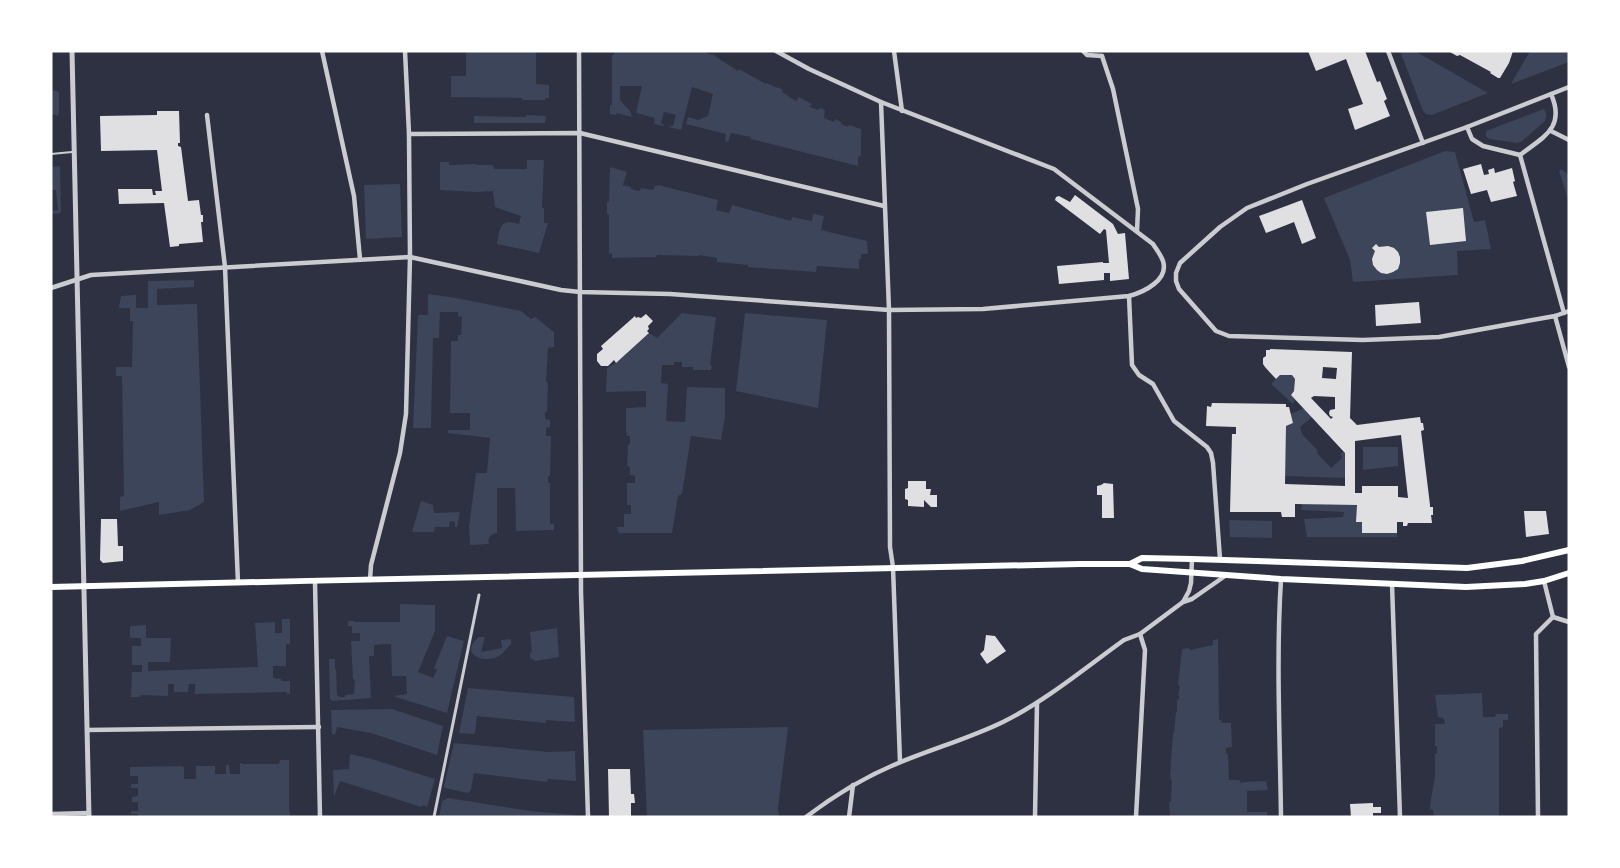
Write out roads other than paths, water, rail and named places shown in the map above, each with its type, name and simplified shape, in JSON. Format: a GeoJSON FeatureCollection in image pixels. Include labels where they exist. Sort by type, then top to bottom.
{"type":"FeatureCollection","features":[{"type":"Feature","properties":{"kind":"main road"},"geometry":{"type":"LineString","coordinates":[[51,587],[893,567],[1130,564],[1142,558],[1467,568],[1522,561],[1569,550]]}},
{"type":"Feature","properties":{"kind":"main road"},"geometry":{"type":"LineString","coordinates":[[1130,564],[1142,570],[1225,576],[1466,587],[1525,584],[1569,573]]}},
{"type":"Feature","properties":{"kind":"street"},"geometry":{"type":"LineString","coordinates":[[51,814],[89,815],[72,51]]}},
{"type":"Feature","properties":{"kind":"street"},"geometry":{"type":"LineString","coordinates":[[322,51],[354,196],[360,259]]}},
{"type":"Feature","properties":{"kind":"street"},"geometry":{"type":"LineString","coordinates":[[370,580],[371,565],[404,434],[406,414],[410,257],[409,134],[405,51]]}},
{"type":"Feature","properties":{"kind":"street"},"geometry":{"type":"LineString","coordinates":[[579,51],[581,574],[588,817]]}},
{"type":"Feature","properties":{"kind":"street"},"geometry":{"type":"LineString","coordinates":[[51,288],[91,275],[410,257],[561,290],[670,294],[889,310],[983,309],[1129,296],[1157,282],[1163,270],[1162,261],[1153,244],[1054,169],[880,102],[776,51]]}},
{"type":"Feature","properties":{"kind":"street"},"geometry":{"type":"LineString","coordinates":[[894,51],[902,111]]}},
{"type":"Feature","properties":{"kind":"street"},"geometry":{"type":"LineString","coordinates":[[1083,51],[1087,55],[1102,56],[1108,51]]}},
{"type":"Feature","properties":{"kind":"street"},"geometry":{"type":"LineString","coordinates":[[1388,51],[1423,143]]}},
{"type":"Feature","properties":{"kind":"street"},"geometry":{"type":"LineString","coordinates":[[1102,56],[1113,88],[1136,198],[1137,231]]}},
{"type":"Feature","properties":{"kind":"street"},"geometry":{"type":"LineString","coordinates":[[1520,155],[1566,312],[1555,316],[1439,337],[1363,340],[1229,336],[1216,331],[1179,289],[1176,273],[1180,263],[1220,227],[1247,208],[1569,87]]}},
{"type":"Feature","properties":{"kind":"street"},"geometry":{"type":"LineString","coordinates":[[1520,155],[1551,131],[1555,123],[1556,104],[1551,94]]}},
{"type":"Feature","properties":{"kind":"street"},"geometry":{"type":"LineString","coordinates":[[880,102],[889,310],[890,547],[893,567],[900,762]]}},
{"type":"Feature","properties":{"kind":"street"},"geometry":{"type":"LineString","coordinates":[[207,115],[225,267],[238,583]]}},
{"type":"Feature","properties":{"kind":"street"},"geometry":{"type":"LineString","coordinates":[[1467,127],[1472,139],[1483,146],[1520,155]]}},
{"type":"Feature","properties":{"kind":"street"},"geometry":{"type":"LineString","coordinates":[[1551,131],[1569,140]]}},
{"type":"Feature","properties":{"kind":"street"},"geometry":{"type":"LineString","coordinates":[[409,134],[580,133],[884,206]]}},
{"type":"Feature","properties":{"kind":"street"},"geometry":{"type":"LineString","coordinates":[[1129,296],[1132,365],[1139,375],[1153,384],[1174,421],[1207,447],[1211,453],[1221,559]]}},
{"type":"Feature","properties":{"kind":"street"},"geometry":{"type":"LineString","coordinates":[[1555,316],[1569,367]]}},
{"type":"Feature","properties":{"kind":"street"},"geometry":{"type":"LineString","coordinates":[[1183,602],[1189,591],[1192,558]]}},
{"type":"Feature","properties":{"kind":"street"},"geometry":{"type":"LineString","coordinates":[[806,817],[832,797],[900,762],[970,737],[1038,703],[1124,640],[1140,634],[1183,602],[1192,599],[1225,576]]}},
{"type":"Feature","properties":{"kind":"street"},"geometry":{"type":"LineString","coordinates":[[1281,579],[1281,817]]}},
{"type":"Feature","properties":{"kind":"street"},"geometry":{"type":"LineString","coordinates":[[1544,581],[1553,617]]}},
{"type":"Feature","properties":{"kind":"street"},"geometry":{"type":"LineString","coordinates":[[315,582],[320,817]]}},
{"type":"Feature","properties":{"kind":"street"},"geometry":{"type":"LineString","coordinates":[[1392,584],[1400,817]]}},
{"type":"Feature","properties":{"kind":"street"},"geometry":{"type":"LineString","coordinates":[[434,817],[479,595]]}},
{"type":"Feature","properties":{"kind":"street"},"geometry":{"type":"LineString","coordinates":[[1553,617],[1569,622]]}},
{"type":"Feature","properties":{"kind":"street"},"geometry":{"type":"LineString","coordinates":[[1538,817],[1536,634],[1553,617]]}},
{"type":"Feature","properties":{"kind":"street"},"geometry":{"type":"LineString","coordinates":[[1136,817],[1145,650],[1140,634]]}},
{"type":"Feature","properties":{"kind":"street"},"geometry":{"type":"LineString","coordinates":[[1035,817],[1038,703]]}},
{"type":"Feature","properties":{"kind":"street"},"geometry":{"type":"LineString","coordinates":[[87,730],[319,727]]}},
{"type":"Feature","properties":{"kind":"street"},"geometry":{"type":"LineString","coordinates":[[849,817],[854,785]]}},
{"type":"Feature","properties":{"kind":"lane"},"geometry":{"type":"LineString","coordinates":[[51,154],[74,152]]}}]}
